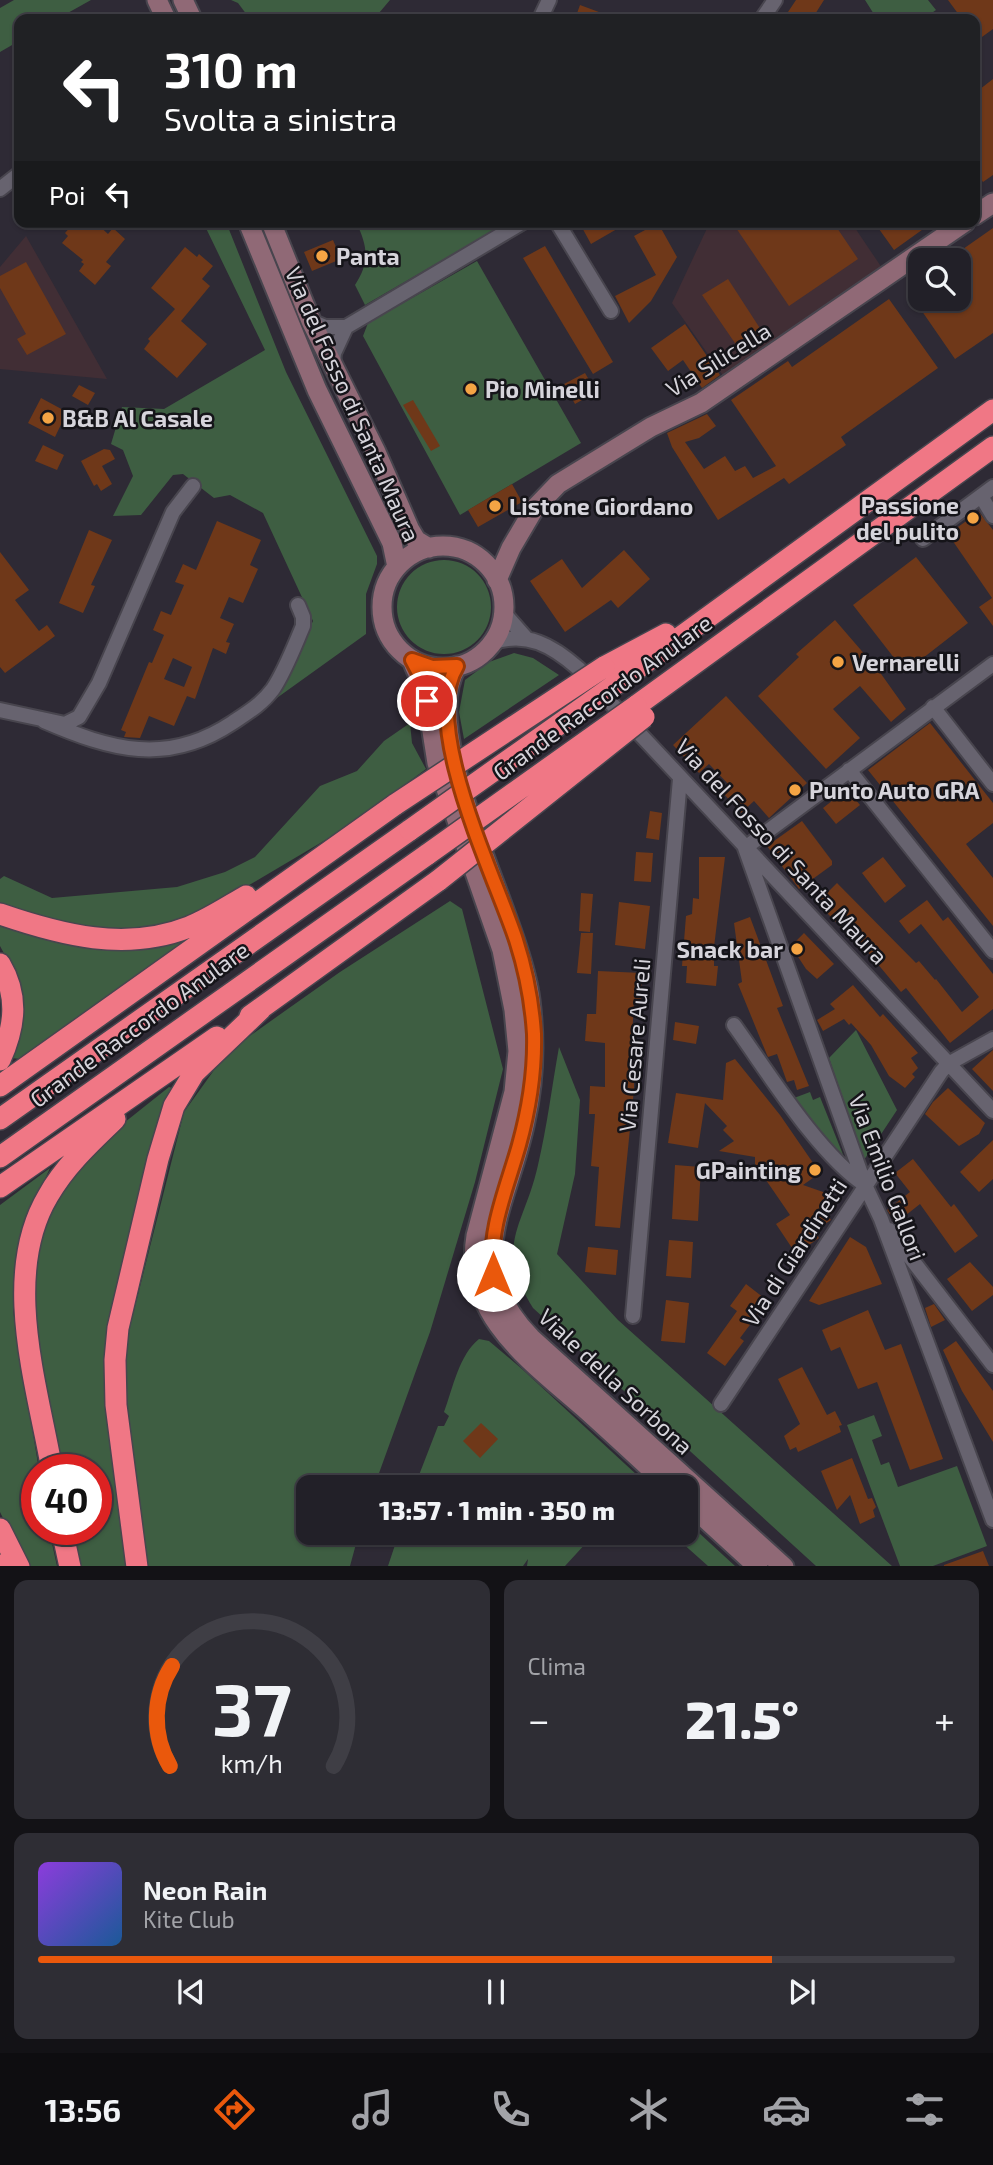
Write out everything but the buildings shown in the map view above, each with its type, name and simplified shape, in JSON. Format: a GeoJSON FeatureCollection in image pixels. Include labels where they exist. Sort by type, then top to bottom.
{"type":"FeatureCollection","features":[{"type":"Feature","properties":{"kind":"highway","name":"Grande Raccordo Anulare"},"geometry":{"type":"LineString","coordinates":[[0,1119],[410,830],[610,676],[727,603],[993,410]]}},
{"type":"Feature","properties":{"kind":"highway","name":"Grande Raccordo Anulare"},"geometry":{"type":"LineString","coordinates":[[0,1157],[428,854],[640,712],[739,631],[993,447]]}},
{"type":"Feature","properties":{"kind":"highway"},"geometry":{"type":"LineString","coordinates":[[0,1086],[396,804],[610,676]]}},
{"type":"Feature","properties":{"kind":"highway"},"geometry":{"type":"LineString","coordinates":[[0,1187],[173,1066],[261,1009],[439,880],[640,712]]}},
{"type":"Feature","properties":{"kind":"highway"},"geometry":{"type":"LineString","coordinates":[[0,914],[69,934],[101,939],[144,938],[189,927],[258,890],[293,877]]}},
{"type":"Feature","properties":{"kind":"highway"},"geometry":{"type":"LineString","coordinates":[[0,964],[12,993],[14,1008],[9,1037],[0,1060]]}},
{"type":"Feature","properties":{"kind":"highway"},"geometry":{"type":"LineString","coordinates":[[138,1566],[116,1405],[114,1360],[118,1328],[158,1159],[174,1106],[194,1073],[261,1009]]}},
{"type":"Feature","properties":{"kind":"highway"},"geometry":{"type":"LineString","coordinates":[[49,1454],[24,1300],[24,1277],[34,1229],[46,1198],[70,1164],[173,1066]]}},
{"type":"Feature","properties":{"kind":"highway"},"geometry":{"type":"LineString","coordinates":[[0,1529],[19,1566]]}},
{"type":"Feature","properties":{"kind":"highway"},"geometry":{"type":"LineString","coordinates":[[65,1545],[70,1566]]}},
{"type":"Feature","properties":{"kind":"street"},"geometry":{"type":"LineString","coordinates":[[0,189],[14,178]]}},
{"type":"Feature","properties":{"kind":"street","name":"Via del Fosso di Santa Maura"},"geometry":{"type":"LineString","coordinates":[[250,228],[317,390],[393,543],[397,567]]}},
{"type":"Feature","properties":{"kind":"street","name":"Via del Fosso di Santa Maura"},"geometry":{"type":"LineString","coordinates":[[273,228],[311,321],[398,498],[410,530],[416,540],[429,548]]}},
{"type":"Feature","properties":{"kind":"street"},"geometry":{"type":"LineString","coordinates":[[311,321],[325,327],[346,327],[513,228]]}},
{"type":"Feature","properties":{"kind":"street"},"geometry":{"type":"LineString","coordinates":[[560,228],[611,311]]}},
{"type":"Feature","properties":{"kind":"street","name":"Via Silicella"},"geometry":{"type":"LineString","coordinates":[[497,580],[511,548],[534,509],[562,481],[651,427],[709,398],[956,228]]}},
{"type":"Feature","properties":{"kind":"street"},"geometry":{"type":"LineString","coordinates":[[333,364],[334,353],[346,327]]}},
{"type":"Feature","properties":{"kind":"street"},"geometry":{"type":"LineString","coordinates":[[0,710],[44,721],[71,724],[86,709],[173,512],[193,486]]}},
{"type":"Feature","properties":{"kind":"street"},"geometry":{"type":"LineString","coordinates":[[923,539],[987,492],[993,516]]}},
{"type":"Feature","properties":{"kind":"street"},"geometry":{"type":"LineString","coordinates":[[478,557],[497,580],[503,601],[500,629],[492,643],[478,657],[457,666],[432,667],[412,660],[391,639],[382,612],[384,593],[397,567],[412,555],[429,548],[455,547],[478,557],[491,558],[511,548]]}},
{"type":"Feature","properties":{"kind":"street"},"geometry":{"type":"LineString","coordinates":[[44,721],[82,737],[132,749],[178,747],[200,741],[238,719],[272,690],[303,626],[303,617],[298,606]]}},
{"type":"Feature","properties":{"kind":"street","name":"Via del Fosso di Santa Maura"},"geometry":{"type":"LineString","coordinates":[[503,613],[526,638],[553,650],[579,669],[993,1111]]}},
{"type":"Feature","properties":{"kind":"street"},"geometry":{"type":"LineString","coordinates":[[492,643],[526,638]]}},
{"type":"Feature","properties":{"kind":"street","name":"Viale della Sorbona"},"geometry":{"type":"LineString","coordinates":[[412,660],[426,693],[437,763],[502,950],[514,1010],[517,1051],[514,1092],[476,1236],[474,1259],[477,1282],[487,1308],[510,1342],[657,1475]]}},
{"type":"Feature","properties":{"kind":"street"},"geometry":{"type":"LineString","coordinates":[[745,848],[993,664]]}},
{"type":"Feature","properties":{"kind":"street","name":"Viale della Sorbona"},"geometry":{"type":"LineString","coordinates":[[457,666],[448,685],[446,719],[449,747],[517,943],[533,1024],[531,1085],[525,1124],[493,1241],[492,1267],[497,1289],[509,1312],[531,1339],[784,1566]]}},
{"type":"Feature","properties":{"kind":"street"},"geometry":{"type":"LineString","coordinates":[[933,707],[993,784]]}},
{"type":"Feature","properties":{"kind":"street"},"geometry":{"type":"LineString","coordinates":[[849,770],[993,951]]}},
{"type":"Feature","properties":{"kind":"street","name":"Via Cesare Aureli"},"geometry":{"type":"LineString","coordinates":[[634,1315],[680,779]]}},
{"type":"Feature","properties":{"kind":"street","name":"Via Emilio Gallori"},"geometry":{"type":"LineString","coordinates":[[745,848],[864,1185],[881,1219],[993,1520]]}},
{"type":"Feature","properties":{"kind":"street"},"geometry":{"type":"LineString","coordinates":[[762,901],[768,892],[780,885]]}},
{"type":"Feature","properties":{"kind":"street"},"geometry":{"type":"LineString","coordinates":[[734,1025],[818,1139],[842,1167],[864,1185]]}},
{"type":"Feature","properties":{"kind":"street","name":"Via di Giardinetti"},"geometry":{"type":"LineString","coordinates":[[721,1405],[864,1185],[948,1064],[993,1039]]}},
{"type":"Feature","properties":{"kind":"street"},"geometry":{"type":"LineString","coordinates":[[881,1219],[993,1365]]}},
{"type":"Feature","properties":{"kind":"street"},"geometry":{"type":"LineString","coordinates":[[698,1512],[758,1566]]}},
{"type":"Feature","properties":{"kind":"shaded area"},"geometry":{"type":"Polygon","coordinates":[[[707,228],[855,228],[882,268],[724,377],[672,303],[707,228]]]}},
{"type":"Feature","properties":{"kind":"shaded area"},"geometry":{"type":"Polygon","coordinates":[[[26,236],[107,379],[0,369],[0,267],[26,236]]]}},
{"type":"Feature","properties":{"kind":"green space"},"geometry":{"type":"Polygon","coordinates":[[[14,0],[91,0],[66,14],[14,14],[14,44],[0,52],[0,8],[14,0]]]}},
{"type":"Feature","properties":{"kind":"green space"},"geometry":{"type":"Polygon","coordinates":[[[231,0],[390,0],[380,14],[246,14],[238,3],[231,0]]]}},
{"type":"Feature","properties":{"kind":"green space"},"geometry":{"type":"Polygon","coordinates":[[[865,0],[928,0],[936,10],[930,14],[874,14],[865,0]]]}},
{"type":"Feature","properties":{"kind":"green space"},"geometry":{"type":"Polygon","coordinates":[[[206,228],[228,228],[286,372],[377,556],[377,564],[366,594],[366,634],[274,700],[313,621],[263,513],[230,495],[214,498],[183,474],[173,475],[141,515],[113,516],[133,476],[123,450],[111,444],[122,407],[164,409],[265,350],[206,228]]]}},
{"type":"Feature","properties":{"kind":"green space"},"geometry":{"type":"Polygon","coordinates":[[[358,228],[498,228],[365,305],[355,285],[365,262],[363,239],[358,228]]]}},
{"type":"Feature","properties":{"kind":"green space","name":"Pio Minelli"},"geometry":{"type":"Polygon","coordinates":[[[477,261],[581,443],[460,515],[363,336],[368,323],[477,261]]]}},
{"type":"Feature","properties":{"kind":"green space"},"geometry":{"type":"Polygon","coordinates":[[[444,560],[462,564],[477,574],[487,589],[491,607],[487,625],[477,640],[462,650],[444,654],[426,650],[411,640],[401,625],[397,607],[401,589],[411,574],[426,564],[444,560]]]}},
{"type":"Feature","properties":{"kind":"green space"},"geometry":{"type":"Polygon","coordinates":[[[514,653],[533,658],[559,675],[464,739],[459,712],[465,680],[489,662],[514,653]]]}},
{"type":"Feature","properties":{"kind":"green space"},"geometry":{"type":"Polygon","coordinates":[[[410,723],[412,743],[426,769],[349,826],[183,921],[128,931],[85,931],[0,906],[0,879],[4,876],[52,898],[177,887],[225,872],[255,857],[320,786],[357,771],[384,741],[410,723]]]}},
{"type":"Feature","properties":{"kind":"green space"},"geometry":{"type":"Polygon","coordinates":[[[450,901],[462,909],[503,1069],[475,1182],[430,1332],[378,1475],[296,1475],[296,1545],[356,1545],[350,1566],[143,1566],[124,1434],[125,1346],[184,1112],[227,1052],[340,972],[450,901]]]}},
{"type":"Feature","properties":{"kind":"green space"},"geometry":{"type":"Polygon","coordinates":[[[0,921],[178,941],[181,945],[21,1059],[11,1058],[19,1040],[23,1002],[20,983],[0,946],[0,921]]]}},
{"type":"Feature","properties":{"kind":"green space"},"geometry":{"type":"Polygon","coordinates":[[[856,1030],[897,1110],[864,1160],[829,1058],[856,1030]]]}},
{"type":"Feature","properties":{"kind":"green space"},"geometry":{"type":"Polygon","coordinates":[[[559,1047],[580,1100],[575,1174],[557,1254],[618,1320],[892,1566],[816,1566],[533,1308],[521,1286],[513,1251],[515,1236],[538,1165],[559,1047]]]}},
{"type":"Feature","properties":{"kind":"green space"},"geometry":{"type":"Polygon","coordinates":[[[169,1087],[176,1089],[111,1328],[104,1367],[105,1399],[129,1566],[81,1566],[76,1545],[112,1545],[112,1454],[57,1454],[34,1327],[36,1250],[56,1196],[110,1134],[169,1087]]]}},
{"type":"Feature","properties":{"kind":"green space"},"geometry":{"type":"Polygon","coordinates":[[[810,1092],[813,1100],[820,1097],[846,1162],[794,1098],[810,1092]]]}},
{"type":"Feature","properties":{"kind":"green space"},"geometry":{"type":"Polygon","coordinates":[[[50,1168],[24,1225],[14,1278],[13,1311],[36,1454],[21,1454],[21,1545],[52,1545],[57,1566],[27,1566],[0,1512],[0,1205],[50,1168]]]}},
{"type":"Feature","properties":{"kind":"green space"},"geometry":{"type":"Polygon","coordinates":[[[479,1339],[489,1341],[637,1475],[419,1475],[438,1426],[444,1426],[449,1416],[444,1412],[462,1363],[479,1339]]]}},
{"type":"Feature","properties":{"kind":"green space"},"geometry":{"type":"Polygon","coordinates":[[[874,1415],[882,1436],[872,1440],[881,1465],[889,1462],[898,1487],[957,1466],[987,1546],[933,1566],[900,1566],[847,1425],[874,1415]]]}},
{"type":"Feature","properties":{"kind":"green space"},"geometry":{"type":"Polygon","coordinates":[[[698,1532],[735,1566],[708,1566],[684,1545],[698,1545],[698,1532]]]}},
{"type":"Feature","properties":{"kind":"green space"},"geometry":{"type":"Polygon","coordinates":[[[395,1545],[584,1545],[565,1566],[527,1566],[528,1559],[523,1566],[388,1566],[395,1545]]]}},
{"type":"Feature","properties":{"kind":"place","name":"Panta"},"geometry":{"type":"Point","coordinates":[322,256]}},
{"type":"Feature","properties":{"kind":"place","name":"Pio Minelli"},"geometry":{"type":"Point","coordinates":[471,389]}},
{"type":"Feature","properties":{"kind":"place","name":"B&B Al Casale"},"geometry":{"type":"Point","coordinates":[48,418]}},
{"type":"Feature","properties":{"kind":"place","name":"Listone Giordano"},"geometry":{"type":"Point","coordinates":[495,506]}},
{"type":"Feature","properties":{"kind":"place","name":"Passione del pulito"},"geometry":{"type":"Point","coordinates":[973,518]}},
{"type":"Feature","properties":{"kind":"place","name":"Vernarelli"},"geometry":{"type":"Point","coordinates":[838,662]}},
{"type":"Feature","properties":{"kind":"place","name":"Punto Auto GRA"},"geometry":{"type":"Point","coordinates":[795,790]}},
{"type":"Feature","properties":{"kind":"place","name":"Snack bar"},"geometry":{"type":"Point","coordinates":[797,949]}},
{"type":"Feature","properties":{"kind":"place","name":"GPainting"},"geometry":{"type":"Point","coordinates":[815,1170]}},
{"type":"Feature","properties":{"kind":"route"},"geometry":{"type":"LineString","coordinates":[[427,701],[421,677],[412,660],[432,667],[457,666],[449,680],[446,704],[449,747],[517,943],[533,1024],[530,1094],[519,1147],[495,1226],[493,1275]]}}]}
